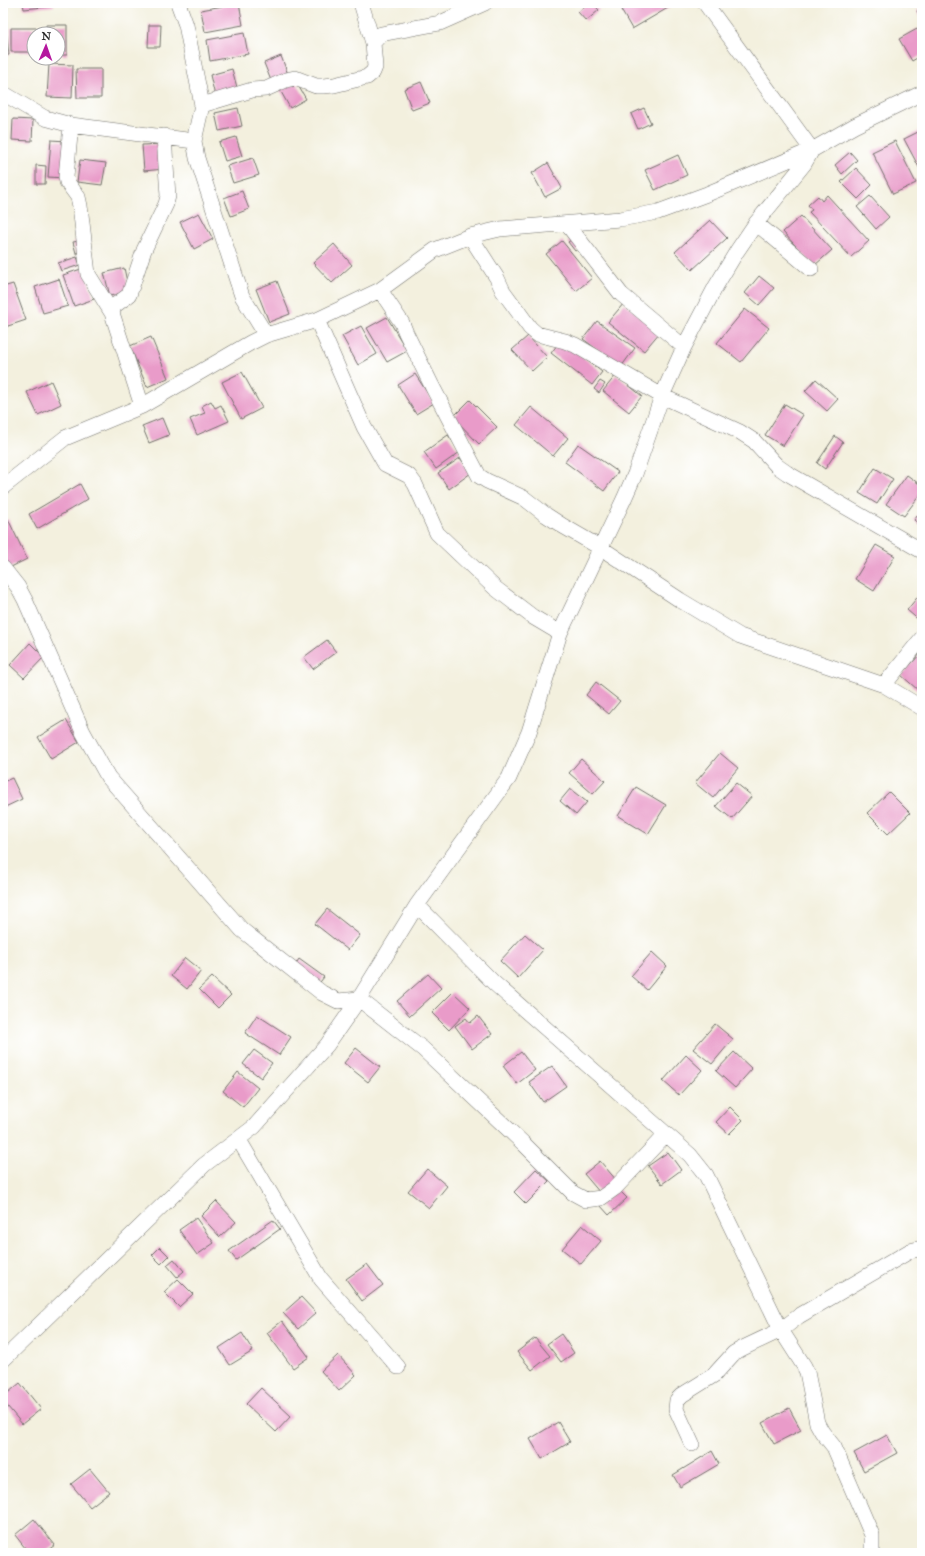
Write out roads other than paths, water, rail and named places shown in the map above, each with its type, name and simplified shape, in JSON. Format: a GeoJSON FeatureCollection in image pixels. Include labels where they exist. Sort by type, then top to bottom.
{"type":"FeatureCollection","features":[{"type":"Feature","properties":{"kind":"street"},"geometry":{"type":"LineString","coordinates":[[178,3],[186,25],[202,105],[194,141],[197,158],[242,296],[266,335]]}},
{"type":"Feature","properties":{"kind":"street"},"geometry":{"type":"LineString","coordinates":[[202,105],[252,90],[266,89],[286,80],[296,78],[316,86],[323,86],[334,85],[367,77],[375,67],[373,43],[361,3]]}},
{"type":"Feature","properties":{"kind":"street"},"geometry":{"type":"LineString","coordinates":[[373,43],[381,34],[440,23],[485,3]]}},
{"type":"Feature","properties":{"kind":"street"},"geometry":{"type":"LineString","coordinates":[[705,3],[812,150]]}},
{"type":"Feature","properties":{"kind":"street"},"geometry":{"type":"LineString","coordinates":[[3,93],[45,118],[71,125],[194,141]]}},
{"type":"Feature","properties":{"kind":"street"},"geometry":{"type":"LineString","coordinates":[[3,487],[65,438],[142,406],[266,335],[317,320],[380,290],[434,250],[470,236],[500,229],[620,219],[658,212],[707,194],[812,150],[854,126],[922,93]]}},
{"type":"Feature","properties":{"kind":"street"},"geometry":{"type":"LineString","coordinates":[[71,125],[66,176],[67,182],[78,197],[88,274],[112,313],[142,406]]}},
{"type":"Feature","properties":{"kind":"street"},"geometry":{"type":"LineString","coordinates":[[112,313],[114,306],[129,296],[144,250],[166,204],[168,196],[164,136]]}},
{"type":"Feature","properties":{"kind":"street"},"geometry":{"type":"LineString","coordinates":[[3,1360],[204,1165],[239,1140],[254,1127],[328,1045],[359,999],[417,905],[509,778],[529,732],[560,633],[635,474],[662,396],[684,347],[716,286],[737,251],[756,223],[793,179],[812,150]]}},
{"type":"Feature","properties":{"kind":"street"},"geometry":{"type":"LineString","coordinates":[[756,223],[811,269]]}},
{"type":"Feature","properties":{"kind":"street"},"geometry":{"type":"LineString","coordinates":[[567,224],[622,294],[684,347]]}},
{"type":"Feature","properties":{"kind":"street"},"geometry":{"type":"LineString","coordinates":[[470,236],[497,278],[503,291],[530,328],[537,334],[565,340],[662,396],[740,432],[754,442],[777,466],[787,473],[922,551]]}},
{"type":"Feature","properties":{"kind":"street"},"geometry":{"type":"LineString","coordinates":[[380,290],[402,323],[432,386],[479,476],[524,498],[557,523],[601,548],[680,600],[740,636],[884,685],[922,708]]}},
{"type":"Feature","properties":{"kind":"street"},"geometry":{"type":"LineString","coordinates":[[317,320],[364,427],[385,464],[409,476],[415,484],[437,532],[495,588],[533,617],[560,633]]}},
{"type":"Feature","properties":{"kind":"street"},"geometry":{"type":"LineString","coordinates":[[3,568],[18,587],[25,600],[83,732],[108,777],[242,930],[322,993],[338,1001],[359,999],[423,1049],[524,1144],[573,1194],[586,1200],[601,1198],[615,1188],[666,1134]]}},
{"type":"Feature","properties":{"kind":"street"},"geometry":{"type":"LineString","coordinates":[[884,685],[922,638]]}},
{"type":"Feature","properties":{"kind":"street"},"geometry":{"type":"LineString","coordinates":[[417,905],[494,983],[690,1155],[706,1176],[781,1330],[807,1372],[817,1423],[834,1447],[872,1535],[872,1553]]}},
{"type":"Feature","properties":{"kind":"street"},"geometry":{"type":"LineString","coordinates":[[239,1140],[322,1279],[398,1367]]}},
{"type":"Feature","properties":{"kind":"street"},"geometry":{"type":"LineString","coordinates":[[692,1444],[676,1409],[677,1400],[682,1395],[714,1375],[734,1353],[781,1330],[800,1316],[910,1251],[922,1248]]}}]}
